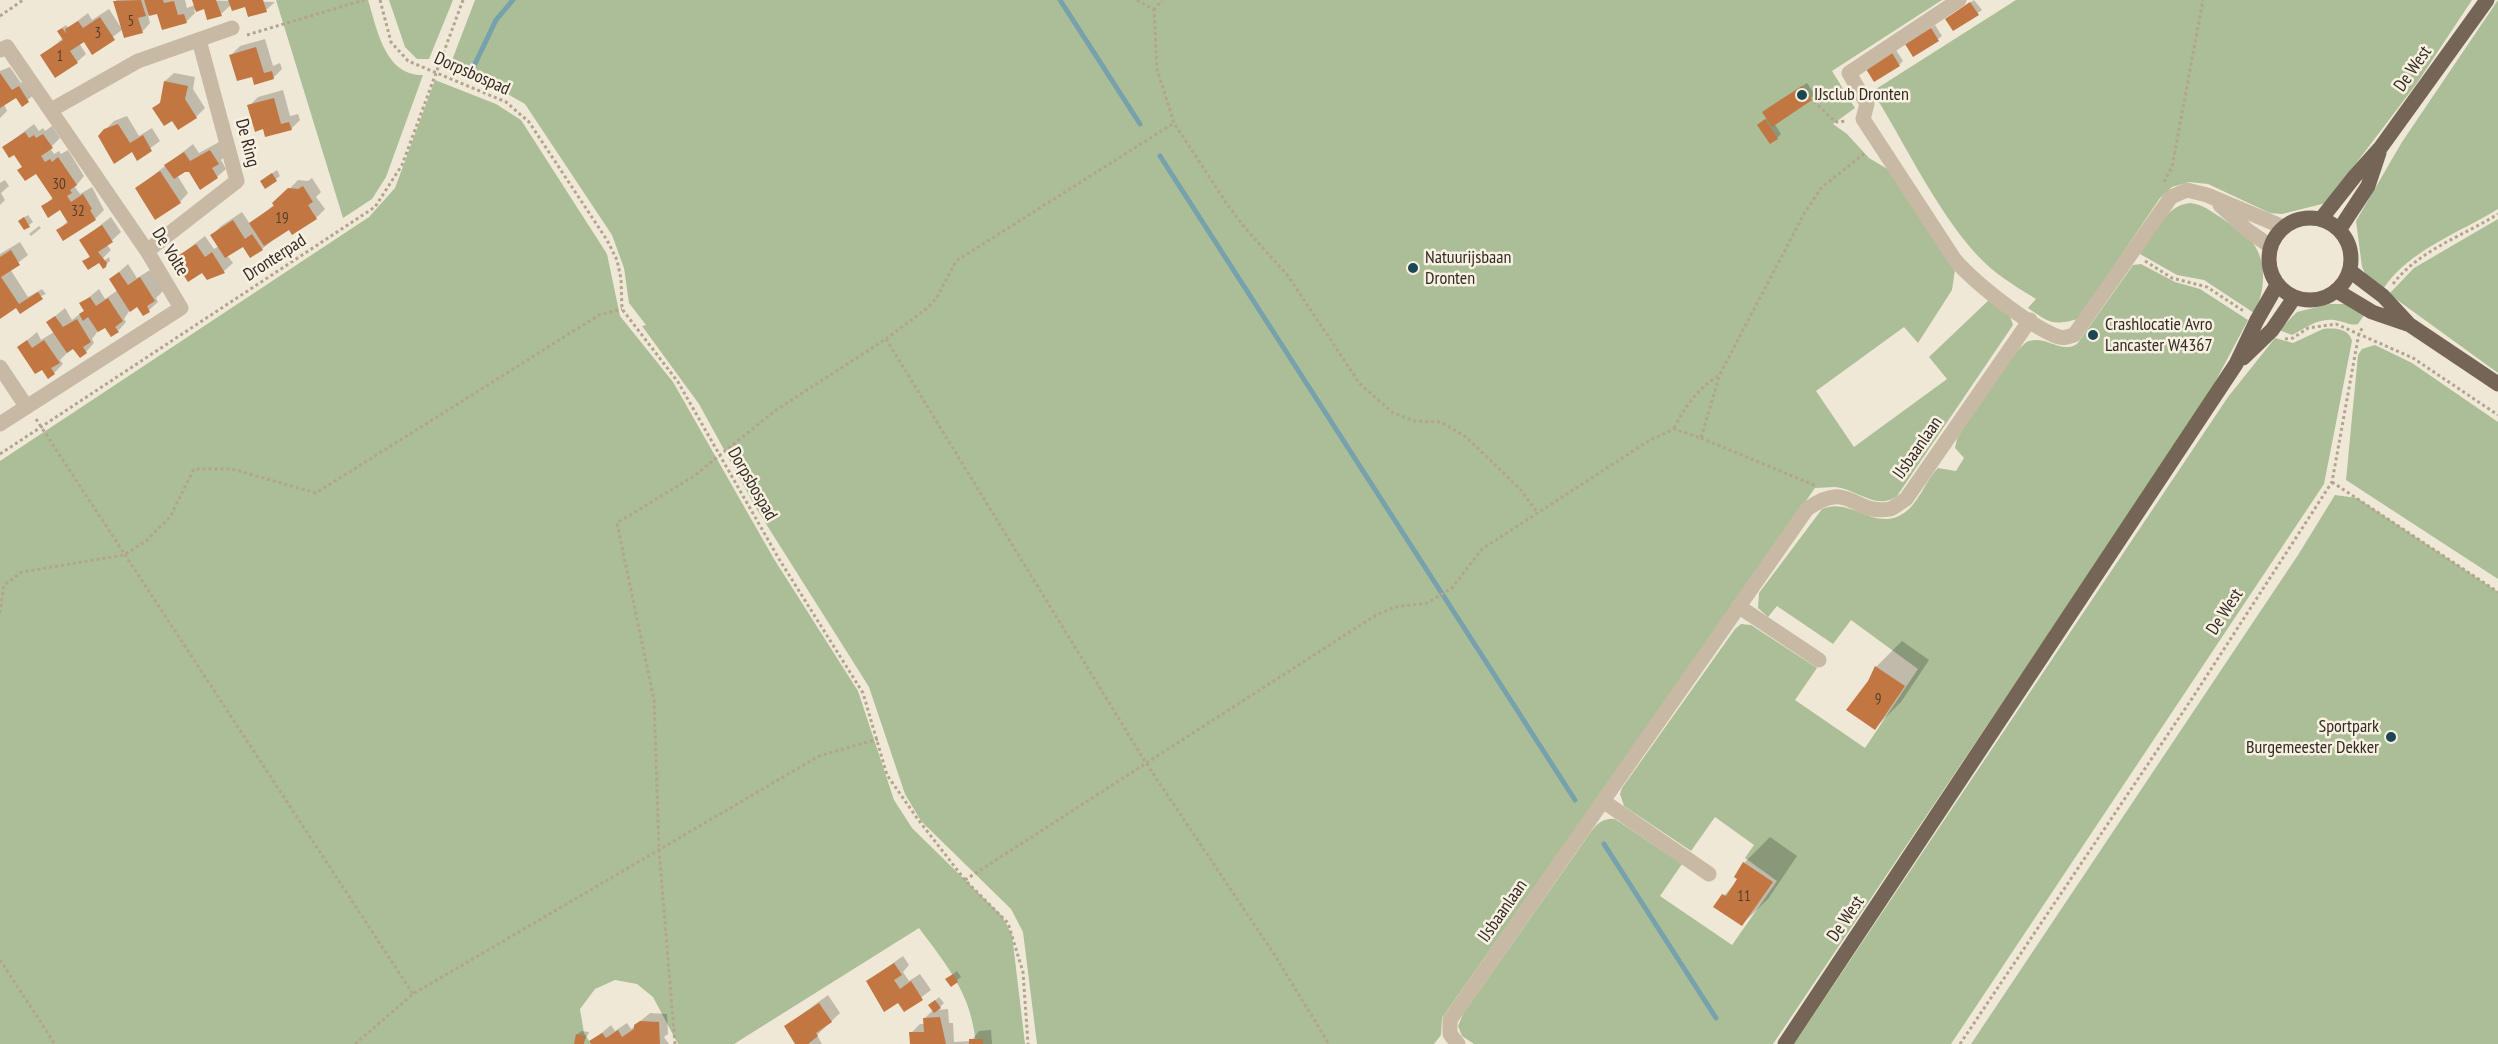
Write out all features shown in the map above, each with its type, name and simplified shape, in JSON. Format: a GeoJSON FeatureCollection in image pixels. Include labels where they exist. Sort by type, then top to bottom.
{"type":"FeatureCollection","features":[{"type":"Feature","properties":{"kind":"main road","name":"De West"},"geometry":{"type":"LineString","coordinates":[[2321,219],[2381,147],[2479,6],[2487,0]]}},
{"type":"Feature","properties":{"kind":"main road","name":"De West"},"geometry":{"type":"LineString","coordinates":[[2339,230],[2368,186],[2381,147]]}},
{"type":"Feature","properties":{"kind":"main road"},"geometry":{"type":"LineString","coordinates":[[2321,219],[2339,230],[2350,249],[2350,271],[2337,291],[2316,300],[2294,298],[2277,285],[2270,273],[2268,260],[2270,246],[2283,227],[2295,220],[2321,219]]}},
{"type":"Feature","properties":{"kind":"main road"},"geometry":{"type":"LineString","coordinates":[[2350,271],[2384,296],[2410,326]]}},
{"type":"Feature","properties":{"kind":"main road","name":"De West"},"geometry":{"type":"LineString","coordinates":[[1785,1044],[2236,364],[2277,285]]}},
{"type":"Feature","properties":{"kind":"main road"},"geometry":{"type":"LineString","coordinates":[[2337,291],[2372,312],[2410,326],[2498,384]]}},
{"type":"Feature","properties":{"kind":"main road","name":"De West"},"geometry":{"type":"LineString","coordinates":[[2236,364],[2272,330],[2294,298]]}},
{"type":"Feature","properties":{"kind":"street"},"geometry":{"type":"LineString","coordinates":[[1959,0],[1849,73],[1867,104],[1863,119],[1955,260],[1966,273],[2030,320],[2064,339],[2074,335],[2171,197],[2187,190],[2283,227]]}},
{"type":"Feature","properties":{"kind":"street"},"geometry":{"type":"LineString","coordinates":[[51,110],[138,61],[200,40],[239,32]]}},
{"type":"Feature","properties":{"kind":"street","name":"De Ring"},"geometry":{"type":"LineString","coordinates":[[147,251],[237,181],[200,40]]}},
{"type":"Feature","properties":{"kind":"street","name":"De Volte"},"geometry":{"type":"LineString","coordinates":[[0,50],[7,47],[147,251],[181,308],[0,424]]}},
{"type":"Feature","properties":{"kind":"street"},"geometry":{"type":"LineString","coordinates":[[2216,200],[2247,230],[2270,246]]}},
{"type":"Feature","properties":{"kind":"street","name":"IJsbaanlaan"},"geometry":{"type":"LineString","coordinates":[[1454,1039],[1450,1020],[1807,509],[1822,498],[1838,495],[1871,508],[1890,509],[1906,499],[2030,320]]}},
{"type":"Feature","properties":{"kind":"street"},"geometry":{"type":"LineString","coordinates":[[0,367],[26,406]]}},
{"type":"Feature","properties":{"kind":"street"},"geometry":{"type":"LineString","coordinates":[[1738,606],[1820,660]]}},
{"type":"Feature","properties":{"kind":"street"},"geometry":{"type":"LineString","coordinates":[[1603,801],[1709,874]]}},
{"type":"Feature","properties":{"kind":"path"},"geometry":{"type":"LineString","coordinates":[[0,16],[23,0]]}},
{"type":"Feature","properties":{"kind":"path"},"geometry":{"type":"LineString","coordinates":[[239,32],[364,0]]}},
{"type":"Feature","properties":{"kind":"path","name":"Dorpsbospad"},"geometry":{"type":"LineString","coordinates":[[380,0],[391,42],[408,61],[506,102],[529,122],[617,260],[622,309],[678,382],[779,559],[863,693],[888,775],[917,818],[965,880],[1008,923],[1023,972],[1028,1044]]}},
{"type":"Feature","properties":{"kind":"path","name":"Dronterpad"},"geometry":{"type":"LineString","coordinates":[[0,454],[375,207],[402,165],[463,0]]}},
{"type":"Feature","properties":{"kind":"path"},"geometry":{"type":"LineString","coordinates":[[1137,0],[1154,10]]}},
{"type":"Feature","properties":{"kind":"path"},"geometry":{"type":"LineString","coordinates":[[1162,0],[1154,10],[1157,69],[1174,123],[1233,212],[1288,276],[1360,384],[1394,413],[1414,421],[1441,422],[1466,437],[1520,489],[1537,512]]}},
{"type":"Feature","properties":{"kind":"path"},"geometry":{"type":"LineString","coordinates":[[2157,191],[2172,167],[2203,0]]}},
{"type":"Feature","properties":{"kind":"path"},"geometry":{"type":"LineString","coordinates":[[1814,101],[1834,122],[1863,119]]}},
{"type":"Feature","properties":{"kind":"path"},"geometry":{"type":"LineString","coordinates":[[675,1044],[659,850],[654,700],[617,523],[694,476],[776,410],[886,339],[936,299],[956,261],[1174,123]]}},
{"type":"Feature","properties":{"kind":"path"},"geometry":{"type":"LineString","coordinates":[[1701,438],[1720,374],[1805,212],[1822,187],[1878,143]]}},
{"type":"Feature","properties":{"kind":"path"},"geometry":{"type":"LineString","coordinates":[[2384,296],[2404,270],[2421,257],[2498,214]]}},
{"type":"Feature","properties":{"kind":"path"},"geometry":{"type":"LineString","coordinates":[[2131,253],[2172,278],[2207,287],[2257,320]]}},
{"type":"Feature","properties":{"kind":"path"},"geometry":{"type":"LineString","coordinates":[[0,613],[4,585],[22,572],[124,555],[146,541],[170,517],[194,469],[232,469],[316,493],[599,315],[622,309]]}},
{"type":"Feature","properties":{"kind":"path","name":"De West"},"geometry":{"type":"LineString","coordinates":[[1960,1044],[2193,697],[2332,482],[2359,333],[2372,312]]}},
{"type":"Feature","properties":{"kind":"path"},"geometry":{"type":"LineString","coordinates":[[2272,330],[2288,340],[2321,325],[2336,324],[2413,358],[2498,415]]}},
{"type":"Feature","properties":{"kind":"path"},"geometry":{"type":"LineString","coordinates":[[886,339],[1146,763],[1274,954],[1329,1044]]}},
{"type":"Feature","properties":{"kind":"path"},"geometry":{"type":"LineString","coordinates":[[965,880],[1376,615],[1395,607],[1427,603],[1436,599],[1459,582],[1482,549],[1650,440],[1674,429],[1684,408],[1697,390],[1720,374]]}},
{"type":"Feature","properties":{"kind":"path"},"geometry":{"type":"LineString","coordinates":[[41,427],[413,994]]}},
{"type":"Feature","properties":{"kind":"path"},"geometry":{"type":"LineString","coordinates":[[1674,429],[1816,486],[1822,498]]}},
{"type":"Feature","properties":{"kind":"path"},"geometry":{"type":"LineString","coordinates":[[2332,482],[2498,592]]}},
{"type":"Feature","properties":{"kind":"path"},"geometry":{"type":"LineString","coordinates":[[355,1044],[413,994],[819,756],[878,739]]}},
{"type":"Feature","properties":{"kind":"path"},"geometry":{"type":"LineString","coordinates":[[0,960],[54,1044]]}},
{"type":"Feature","properties":{"kind":"green space"},"geometry":{"type":"Polygon","coordinates":[[[276,0],[368,0],[379,37],[391,59],[400,68],[410,73],[423,75],[386,177],[372,199],[343,218],[276,0]]]}},
{"type":"Feature","properties":{"kind":"green space"},"geometry":{"type":"Polygon","coordinates":[[[389,0],[453,0],[429,59],[417,59],[405,47],[389,0]]]}},
{"type":"Feature","properties":{"kind":"green space"},"geometry":{"type":"Polygon","coordinates":[[[475,0],[1942,0],[1832,71],[1855,108],[1833,124],[1847,134],[1869,158],[1889,170],[1955,270],[1952,290],[1918,343],[1904,327],[1816,391],[1854,447],[1947,379],[1929,357],[1990,299],[2010,316],[2013,325],[1897,496],[1882,501],[1835,487],[1815,488],[1442,1018],[1441,1035],[1434,1044],[1037,1044],[1023,932],[1011,909],[921,821],[905,794],[869,687],[756,508],[699,404],[642,326],[646,325],[629,303],[624,268],[612,235],[525,104],[504,92],[453,70],[451,63],[475,0]]]}},
{"type":"Feature","properties":{"kind":"green space"},"geometry":{"type":"Polygon","coordinates":[[[2016,0],[2472,0],[2417,83],[2326,203],[2282,214],[2270,213],[2208,184],[2189,182],[2172,187],[2160,198],[2078,319],[2057,323],[2047,320],[2028,308],[2036,299],[2004,279],[1976,254],[1962,237],[1936,200],[1879,102],[1876,89],[2016,0]]]}},
{"type":"Feature","properties":{"kind":"green space"},"geometry":{"type":"Polygon","coordinates":[[[2498,0],[2498,209],[2436,243],[2406,263],[2383,289],[2367,277],[2362,267],[2356,221],[2402,142],[2498,0]]]}},
{"type":"Feature","properties":{"kind":"green space"},"geometry":{"type":"Polygon","coordinates":[[[435,80],[496,104],[521,120],[607,254],[620,316],[673,382],[774,559],[858,691],[894,800],[912,828],[1002,916],[1012,935],[1025,1044],[976,1044],[969,1010],[963,995],[948,968],[919,928],[734,1044],[678,1044],[653,997],[637,984],[615,980],[595,989],[580,1009],[584,1033],[591,1044],[0,1044],[0,461],[369,217],[395,188],[435,80]]]}},
{"type":"Feature","properties":{"kind":"green space"},"geometry":{"type":"Polygon","coordinates":[[[2190,203],[2203,207],[2223,219],[2246,236],[2257,250],[2263,268],[2263,278],[2261,296],[2254,313],[2204,280],[2177,275],[2140,254],[2160,222],[2173,209],[2190,203]]]}},
{"type":"Feature","properties":{"kind":"green space"},"geometry":{"type":"Polygon","coordinates":[[[2498,219],[2498,373],[2389,294],[2414,268],[2498,219]]]}},
{"type":"Feature","properties":{"kind":"green space"},"geometry":{"type":"Polygon","coordinates":[[[2141,264],[2175,282],[2200,289],[2248,320],[2213,386],[2135,505],[1773,1044],[1474,1044],[1462,1036],[1458,1026],[1463,1014],[1591,831],[1599,823],[1609,819],[1615,819],[1682,864],[1660,896],[1732,945],[1777,881],[1745,858],[1754,845],[1715,817],[1691,851],[1624,806],[1620,794],[1622,788],[1735,629],[1741,624],[1751,625],[1817,668],[1795,700],[1865,748],[1918,669],[1851,620],[1833,644],[1777,606],[1768,617],[1758,608],[1759,593],[1822,509],[1833,506],[1843,507],[1873,517],[1893,518],[1909,509],[1938,468],[1956,471],[1964,458],[1955,448],[1957,439],[2013,356],[2029,341],[2042,341],[2065,347],[2077,344],[2133,265],[2141,264]]]}},
{"type":"Feature","properties":{"kind":"green space"},"geometry":{"type":"Polygon","coordinates":[[[2330,304],[2346,304],[2365,314],[2358,324],[2353,325],[2326,320],[2314,323],[2292,335],[2279,330],[2297,312],[2330,304]]]}},
{"type":"Feature","properties":{"kind":"green space"},"geometry":{"type":"Polygon","coordinates":[[[2323,329],[2344,331],[2352,341],[2324,484],[1951,1044],[1794,1044],[2228,397],[2275,338],[2293,343],[2323,329]]]}},
{"type":"Feature","properties":{"kind":"green space"},"geometry":{"type":"Polygon","coordinates":[[[2375,345],[2412,363],[2498,422],[2498,579],[2346,480],[2358,355],[2362,349],[2375,345]]]}},
{"type":"Feature","properties":{"kind":"green space","name":"Sportpark Burgemeester Dekker"},"geometry":{"type":"Polygon","coordinates":[[[2335,495],[2357,498],[2498,592],[2498,1044],[1971,1044],[2298,555],[2335,495]]]}},
{"type":"Feature","properties":{"kind":"building"},"geometry":{"type":"Polygon","coordinates":[[[141,0],[146,16],[138,18],[143,33],[124,38],[113,1],[141,0]]]}},
{"type":"Feature","properties":{"kind":"building"},"geometry":{"type":"Polygon","coordinates":[[[144,0],[163,0],[164,3],[174,1],[178,15],[184,14],[187,23],[162,30],[157,14],[149,16],[144,0]]]}},
{"type":"Feature","properties":{"kind":"building"},"geometry":{"type":"Polygon","coordinates":[[[192,0],[216,0],[222,16],[207,20],[204,9],[196,12],[192,0]]]}},
{"type":"Feature","properties":{"kind":"building"},"geometry":{"type":"Polygon","coordinates":[[[228,0],[263,0],[267,12],[248,17],[245,7],[232,11],[228,0]]]}},
{"type":"Feature","properties":{"kind":"building"},"geometry":{"type":"Polygon","coordinates":[[[1970,2],[1979,15],[1953,31],[1945,19],[1970,2]]]}},
{"type":"Feature","properties":{"kind":"building"},"geometry":{"type":"Polygon","coordinates":[[[100,17],[115,40],[92,55],[84,42],[70,51],[78,63],[55,78],[40,55],[63,40],[57,31],[62,28],[66,33],[65,29],[78,21],[83,28],[100,17]]]}},
{"type":"Feature","properties":{"kind":"building"},"geometry":{"type":"Polygon","coordinates":[[[1931,28],[1939,41],[1913,57],[1905,44],[1931,28]]]}},
{"type":"Feature","properties":{"kind":"building"},"geometry":{"type":"Polygon","coordinates":[[[256,47],[264,73],[272,71],[274,79],[254,85],[252,77],[237,81],[229,55],[256,47]]]}},
{"type":"Feature","properties":{"kind":"building"},"geometry":{"type":"Polygon","coordinates":[[[1892,53],[1900,66],[1874,82],[1866,69],[1892,53]]]}},
{"type":"Feature","properties":{"kind":"building"},"geometry":{"type":"Polygon","coordinates":[[[0,73],[12,90],[19,86],[29,102],[22,107],[16,98],[0,108],[0,73]]]}},
{"type":"Feature","properties":{"kind":"building"},"geometry":{"type":"Polygon","coordinates":[[[164,81],[188,86],[185,99],[197,118],[178,130],[172,121],[164,126],[152,108],[160,103],[164,81]]]}},
{"type":"Feature","properties":{"kind":"building"},"geometry":{"type":"Polygon","coordinates":[[[1802,86],[1812,100],[1772,127],[1762,112],[1802,86]]]}},
{"type":"Feature","properties":{"kind":"building"},"geometry":{"type":"Polygon","coordinates":[[[274,98],[281,124],[289,122],[292,130],[265,137],[263,129],[255,132],[247,105],[274,98]]]}},
{"type":"Feature","properties":{"kind":"building"},"geometry":{"type":"Polygon","coordinates":[[[1765,119],[1778,139],[1770,144],[1757,125],[1765,119]]]}},
{"type":"Feature","properties":{"kind":"building"},"geometry":{"type":"Polygon","coordinates":[[[118,124],[130,143],[143,135],[152,151],[137,161],[132,152],[114,164],[98,136],[104,129],[118,124]]]}},
{"type":"Feature","properties":{"kind":"building"},"geometry":{"type":"Polygon","coordinates":[[[25,132],[29,138],[34,135],[36,138],[43,134],[53,148],[41,156],[45,162],[50,159],[52,162],[58,157],[77,185],[70,190],[72,193],[67,196],[71,202],[83,194],[96,220],[63,241],[56,230],[68,223],[60,210],[48,218],[41,206],[53,199],[36,174],[25,181],[17,170],[22,167],[14,155],[9,158],[2,147],[25,132]]]}},
{"type":"Feature","properties":{"kind":"building"},"geometry":{"type":"Polygon","coordinates":[[[210,150],[219,164],[212,168],[218,178],[200,190],[189,172],[174,179],[164,165],[184,152],[190,161],[210,150]]]}},
{"type":"Feature","properties":{"kind":"building"},"geometry":{"type":"Polygon","coordinates":[[[160,171],[181,203],[155,220],[135,188],[160,171]]]}},
{"type":"Feature","properties":{"kind":"building"},"geometry":{"type":"Polygon","coordinates":[[[272,173],[277,181],[265,189],[260,181],[272,173]]]}},
{"type":"Feature","properties":{"kind":"building"},"geometry":{"type":"Polygon","coordinates":[[[303,186],[313,202],[308,205],[317,219],[292,235],[289,230],[264,246],[249,223],[274,206],[272,203],[288,188],[298,189],[303,186]]]}},
{"type":"Feature","properties":{"kind":"building"},"geometry":{"type":"Polygon","coordinates":[[[24,217],[30,227],[24,230],[18,221],[24,217]]]}},
{"type":"Feature","properties":{"kind":"building"},"geometry":{"type":"Polygon","coordinates":[[[233,220],[245,239],[252,234],[263,250],[250,258],[243,247],[225,258],[210,235],[233,220]]]}},
{"type":"Feature","properties":{"kind":"building"},"geometry":{"type":"Polygon","coordinates":[[[102,225],[113,242],[98,252],[107,263],[106,267],[103,269],[99,263],[88,270],[82,261],[90,257],[79,240],[102,225]]]}},
{"type":"Feature","properties":{"kind":"building"},"geometry":{"type":"Polygon","coordinates":[[[196,244],[205,257],[212,252],[225,273],[207,280],[202,273],[188,282],[173,259],[196,244]]]}},
{"type":"Feature","properties":{"kind":"building"},"geometry":{"type":"Polygon","coordinates":[[[11,250],[20,265],[1,277],[19,304],[38,292],[43,299],[20,314],[16,308],[0,319],[0,257],[11,250]]]}},
{"type":"Feature","properties":{"kind":"building"},"geometry":{"type":"Polygon","coordinates":[[[119,272],[128,285],[140,277],[155,301],[147,306],[150,312],[143,316],[137,307],[130,312],[109,279],[119,272]]]}},
{"type":"Feature","properties":{"kind":"building"},"geometry":{"type":"Polygon","coordinates":[[[90,297],[96,306],[108,298],[123,321],[115,327],[119,332],[111,337],[105,328],[98,332],[88,317],[83,321],[79,314],[84,311],[79,303],[90,297]]]}},
{"type":"Feature","properties":{"kind":"building"},"geometry":{"type":"Polygon","coordinates":[[[55,316],[63,327],[77,319],[91,342],[83,347],[87,353],[80,358],[73,349],[67,353],[46,322],[55,316]]]}},
{"type":"Feature","properties":{"kind":"building"},"geometry":{"type":"Polygon","coordinates":[[[27,340],[32,348],[44,340],[60,363],[51,368],[55,374],[48,379],[42,370],[35,374],[17,347],[27,340]]]}},
{"type":"Feature","properties":{"kind":"building"},"geometry":{"type":"Polygon","coordinates":[[[1875,666],[1905,686],[1875,730],[1846,710],[1868,681],[1875,666]]]}},
{"type":"Feature","properties":{"kind":"building"},"geometry":{"type":"Polygon","coordinates":[[[1743,862],[1773,882],[1742,926],[1713,907],[1722,894],[1726,896],[1737,879],[1734,877],[1743,862]]]}},
{"type":"Feature","properties":{"kind":"building"},"geometry":{"type":"Polygon","coordinates":[[[894,963],[902,975],[894,980],[900,989],[911,981],[923,1000],[904,1012],[898,1003],[884,1012],[866,981],[894,963]]]}},
{"type":"Feature","properties":{"kind":"building"},"geometry":{"type":"Polygon","coordinates":[[[953,974],[958,982],[951,987],[945,979],[953,974]]]}},
{"type":"Feature","properties":{"kind":"building"},"geometry":{"type":"Polygon","coordinates":[[[935,1000],[941,1008],[934,1013],[928,1005],[935,1000]]]}},
{"type":"Feature","properties":{"kind":"building"},"geometry":{"type":"Polygon","coordinates":[[[819,1003],[832,1022],[816,1033],[818,1036],[808,1044],[795,1044],[784,1026],[819,1003]]]}},
{"type":"Feature","properties":{"kind":"building"},"geometry":{"type":"Polygon","coordinates":[[[940,1017],[946,1044],[910,1044],[909,1032],[924,1032],[923,1018],[940,1017]]]}},
{"type":"Feature","properties":{"kind":"building"},"geometry":{"type":"Polygon","coordinates":[[[640,1021],[659,1022],[660,1044],[591,1044],[589,1041],[602,1033],[606,1038],[618,1030],[622,1037],[634,1029],[634,1025],[640,1021]]]}},
{"type":"Feature","properties":{"kind":"building"},"geometry":{"type":"Polygon","coordinates":[[[576,1034],[585,1036],[584,1044],[574,1044],[576,1034]]]}},
{"type":"Feature","properties":{"kind":"building"},"geometry":{"type":"Polygon","coordinates":[[[969,1039],[983,1039],[983,1044],[969,1044],[969,1039]]]}},
{"type":"Feature","properties":{"kind":"waterway"},"geometry":{"type":"LineString","coordinates":[[474,66],[496,20],[513,0]]}},
{"type":"Feature","properties":{"kind":"waterway"},"geometry":{"type":"LineString","coordinates":[[1060,0],[1140,124]]}},
{"type":"Feature","properties":{"kind":"waterway"},"geometry":{"type":"LineString","coordinates":[[1160,156],[1575,800]]}},
{"type":"Feature","properties":{"kind":"waterway"},"geometry":{"type":"LineString","coordinates":[[1604,844],[1716,1018]]}},
{"type":"Feature","properties":{"kind":"place","name":"IJsclub Dronten"},"geometry":{"type":"Point","coordinates":[1802,95]}},
{"type":"Feature","properties":{"kind":"place","name":"Natuurijsbaan Dronten"},"geometry":{"type":"Point","coordinates":[1413,268]}},
{"type":"Feature","properties":{"kind":"place","name":"Crashlocatie Avro Lancaster W4367"},"geometry":{"type":"Point","coordinates":[2093,335]}},
{"type":"Feature","properties":{"kind":"place","name":"Sportpark Burgemeester Dekker"},"geometry":{"type":"Point","coordinates":[2391,737]}}]}
